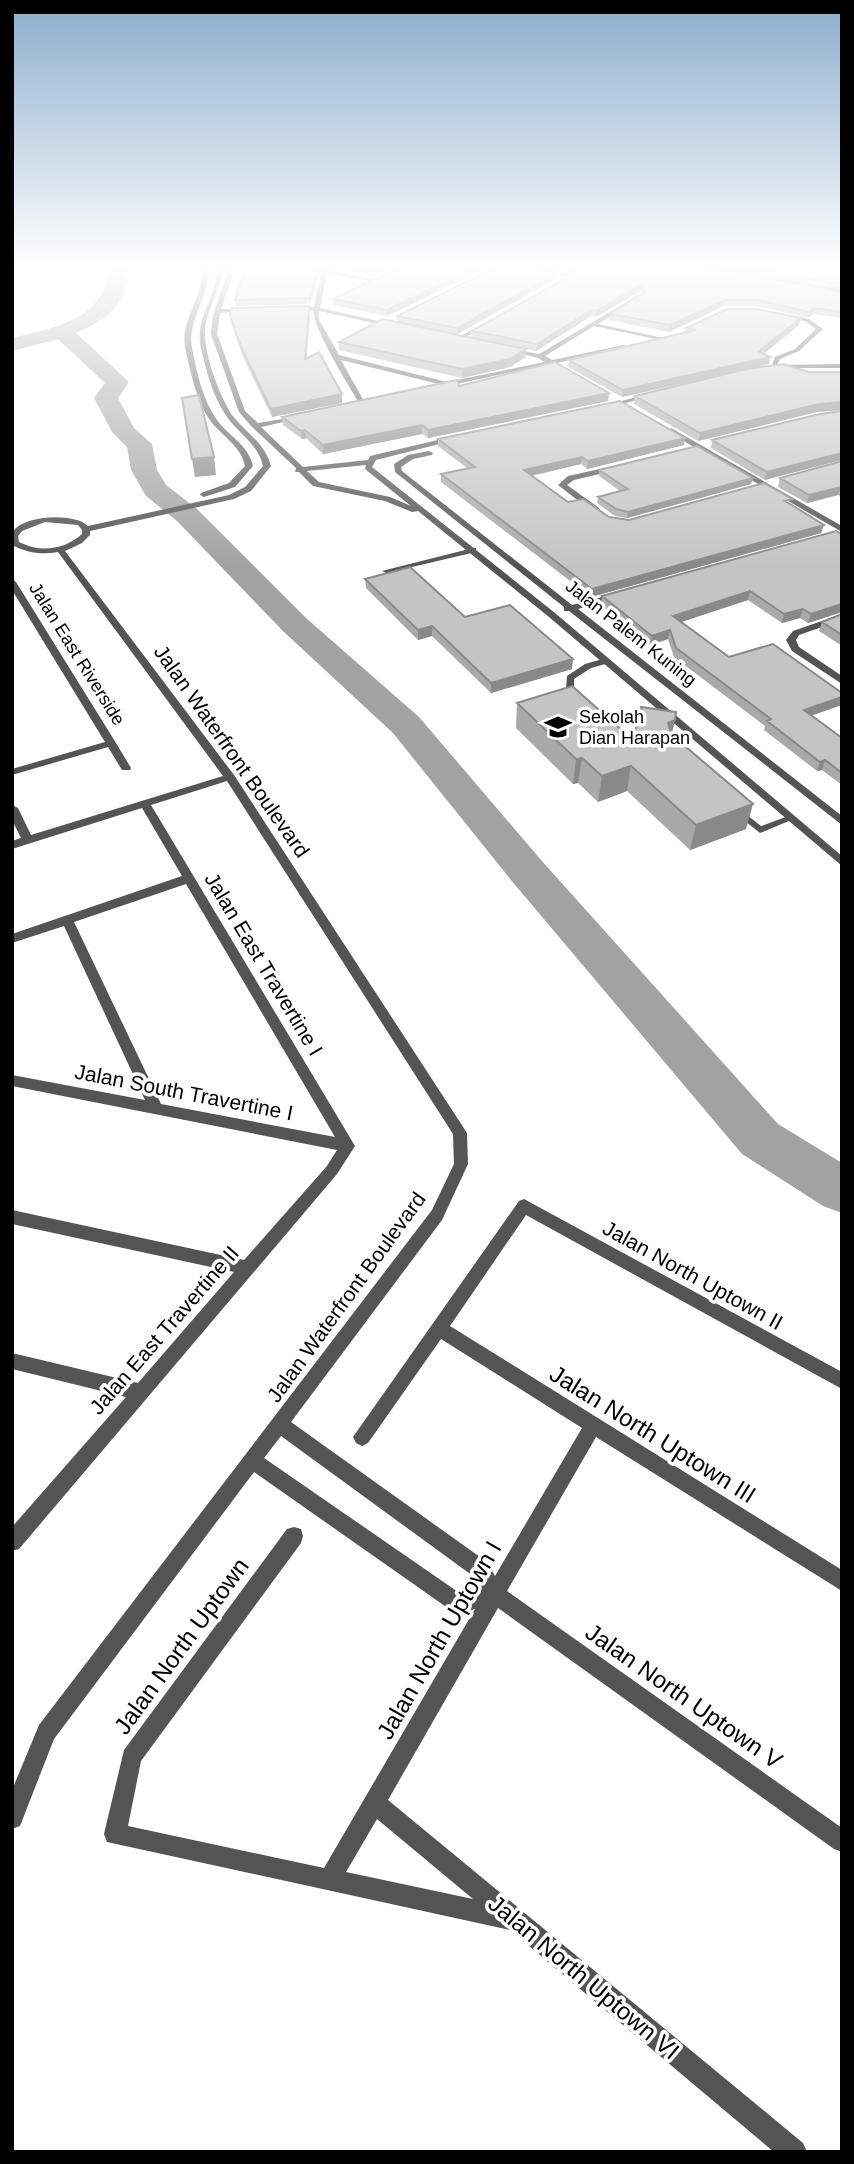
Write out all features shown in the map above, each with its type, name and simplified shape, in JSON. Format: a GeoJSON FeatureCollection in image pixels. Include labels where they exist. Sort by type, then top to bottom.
{"type":"FeatureCollection","features":[{"type":"Feature","properties":{"kind":"street"},"geometry":{"type":"LineString","coordinates":[[83,526],[199,497],[232,485],[249,466],[248,457],[216,424],[207,410],[194,365]]}},
{"type":"Feature","properties":{"kind":"street"},"geometry":{"type":"LineString","coordinates":[[83,526],[81,541],[60,549],[32,551],[13,543],[19,529],[30,523],[58,518],[83,526],[206,505],[248,489],[267,466],[266,455],[259,445],[233,421],[224,408],[210,365]]}},
{"type":"Feature","properties":{"kind":"street","name":"Jalan Palem Kuning"},"geometry":{"type":"LineString","coordinates":[[224,365],[242,412],[298,470],[328,489],[387,499],[425,514]]}},
{"type":"Feature","properties":{"kind":"street"},"geometry":{"type":"LineString","coordinates":[[339,365],[362,403]]}},
{"type":"Feature","properties":{"kind":"street"},"geometry":{"type":"LineString","coordinates":[[370,365],[447,384]]}},
{"type":"Feature","properties":{"kind":"street"},"geometry":{"type":"LineString","coordinates":[[423,389],[536,365]]}},
{"type":"Feature","properties":{"kind":"street"},"geometry":{"type":"LineString","coordinates":[[556,365],[575,375]]}},
{"type":"Feature","properties":{"kind":"street"},"geometry":{"type":"LineString","coordinates":[[770,370],[773,365]]}},
{"type":"Feature","properties":{"kind":"street"},"geometry":{"type":"LineString","coordinates":[[770,370],[813,365],[842,366]]}},
{"type":"Feature","properties":{"kind":"street"},"geometry":{"type":"LineString","coordinates":[[770,370],[842,372]]}},
{"type":"Feature","properties":{"kind":"street"},"geometry":{"type":"LineString","coordinates":[[597,408],[661,393]]}},
{"type":"Feature","properties":{"kind":"street"},"geometry":{"type":"LineString","coordinates":[[611,396],[632,407]]}},
{"type":"Feature","properties":{"kind":"street"},"geometry":{"type":"LineString","coordinates":[[348,406],[374,400]]}},
{"type":"Feature","properties":{"kind":"street"},"geometry":{"type":"LineString","coordinates":[[606,413],[657,402]]}},
{"type":"Feature","properties":{"kind":"street"},"geometry":{"type":"LineString","coordinates":[[254,426],[308,415]]}},
{"type":"Feature","properties":{"kind":"street"},"geometry":{"type":"LineString","coordinates":[[666,428],[842,531]]}},
{"type":"Feature","properties":{"kind":"street"},"geometry":{"type":"LineString","coordinates":[[298,470],[371,460],[465,436]]}},
{"type":"Feature","properties":{"kind":"street"},"geometry":{"type":"LineString","coordinates":[[688,451],[714,444]]}},
{"type":"Feature","properties":{"kind":"street","name":"Jalan Palem Kuning"},"geometry":{"type":"LineString","coordinates":[[463,445],[401,461],[397,466],[399,472],[842,822]]}},
{"type":"Feature","properties":{"kind":"street","name":"Jalan Palem Kuning"},"geometry":{"type":"LineString","coordinates":[[371,460],[368,467],[552,615],[842,862]]}},
{"type":"Feature","properties":{"kind":"street"},"geometry":{"type":"LineString","coordinates":[[600,512],[562,485],[571,478],[623,466]]}},
{"type":"Feature","properties":{"kind":"street"},"geometry":{"type":"LineString","coordinates":[[755,490],[780,483]]}},
{"type":"Feature","properties":{"kind":"street"},"geometry":{"type":"LineString","coordinates":[[828,536],[842,531]]}},
{"type":"Feature","properties":{"kind":"street","name":"Jalan Waterfront Boulevard"},"geometry":{"type":"LineString","coordinates":[[12,1818],[46,1732],[437,1215],[461,1164],[460,1133],[230,777],[60,549]]}},
{"type":"Feature","properties":{"kind":"street","name":"Jalan East Riverside"},"geometry":{"type":"LineString","coordinates":[[12,582],[126,768]]}},
{"type":"Feature","properties":{"kind":"street"},"geometry":{"type":"LineString","coordinates":[[552,615],[626,592]]}},
{"type":"Feature","properties":{"kind":"street"},"geometry":{"type":"LineString","coordinates":[[842,617],[796,633],[791,640],[795,649],[842,681]]}},
{"type":"Feature","properties":{"kind":"street","name":"Jalan East Riverside"},"geometry":{"type":"LineString","coordinates":[[12,772],[111,743]]}},
{"type":"Feature","properties":{"kind":"street"},"geometry":{"type":"LineString","coordinates":[[12,845],[230,777]]}},
{"type":"Feature","properties":{"kind":"street","name":"Jalan East Travertine I"},"geometry":{"type":"LineString","coordinates":[[145,804],[348,1146]]}},
{"type":"Feature","properties":{"kind":"street"},"geometry":{"type":"LineString","coordinates":[[12,807],[28,841]]}},
{"type":"Feature","properties":{"kind":"street"},"geometry":{"type":"LineString","coordinates":[[12,939],[190,878]]}},
{"type":"Feature","properties":{"kind":"street"},"geometry":{"type":"LineString","coordinates":[[67,920],[156,1108]]}},
{"type":"Feature","properties":{"kind":"street","name":"Jalan South Travertine I"},"geometry":{"type":"LineString","coordinates":[[12,1080],[348,1146]]}},
{"type":"Feature","properties":{"kind":"street","name":"Jalan East Travertine II"},"geometry":{"type":"LineString","coordinates":[[15,1535],[332,1170],[348,1146]]}},
{"type":"Feature","properties":{"kind":"street","name":"Jalan North Uptown II"},"geometry":{"type":"LineString","coordinates":[[438,1328],[524,1206],[842,1381]]}},
{"type":"Feature","properties":{"kind":"street"},"geometry":{"type":"LineString","coordinates":[[12,1217],[247,1268]]}},
{"type":"Feature","properties":{"kind":"street"},"geometry":{"type":"LineString","coordinates":[[362,1437],[438,1328]]}},
{"type":"Feature","properties":{"kind":"street","name":"Jalan North Uptown III"},"geometry":{"type":"LineString","coordinates":[[438,1328],[842,1581]]}},
{"type":"Feature","properties":{"kind":"street"},"geometry":{"type":"LineString","coordinates":[[12,1361],[140,1392]]}},
{"type":"Feature","properties":{"kind":"street","name":"Jalan North Uptown V"},"geometry":{"type":"LineString","coordinates":[[279,1424],[480,1569],[495,1594],[842,1841]]}},
{"type":"Feature","properties":{"kind":"street","name":"Jalan North Uptown I"},"geometry":{"type":"LineString","coordinates":[[330,1880],[593,1425]]}},
{"type":"Feature","properties":{"kind":"street"},"geometry":{"type":"LineString","coordinates":[[252,1460],[459,1604],[495,1594]]}},
{"type":"Feature","properties":{"kind":"street","name":"Jalan North Uptown"},"geometry":{"type":"LineString","coordinates":[[294,1536],[131,1757],[115,1834],[330,1880]]}},
{"type":"Feature","properties":{"kind":"street","name":"Jalan North Uptown VI"},"geometry":{"type":"LineString","coordinates":[[375,1803],[793,2152]]}},
{"type":"Feature","properties":{"kind":"street"},"geometry":{"type":"LineString","coordinates":[[330,1880],[516,1920]]}},
{"type":"Feature","properties":{"kind":"lane"},"geometry":{"type":"LineString","coordinates":[[386,570],[473,550]]}},
{"type":"Feature","properties":{"kind":"lane"},"geometry":{"type":"LineString","coordinates":[[587,706],[570,690],[570,678],[587,666],[606,661]]}},
{"type":"Feature","properties":{"kind":"lane"},"geometry":{"type":"LineString","coordinates":[[729,803],[760,830],[791,818]]}},
{"type":"Feature","properties":{"kind":"building"},"geometry":{"type":"Polygon","coordinates":[[[250,365],[326,365],[342,394],[271,409],[250,365]]]}},
{"type":"Feature","properties":{"kind":"building"},"geometry":{"type":"Polygon","coordinates":[[[444,365],[481,365],[462,369],[444,365]]]}},
{"type":"Feature","properties":{"kind":"building"},"geometry":{"type":"Polygon","coordinates":[[[543,365],[560,365],[609,393],[428,430],[422,425],[323,445],[305,430],[301,431],[282,417],[457,380],[459,386],[543,365]]]}},
{"type":"Feature","properties":{"kind":"building"},"geometry":{"type":"Polygon","coordinates":[[[578,365],[734,365],[623,390],[578,365]]]}},
{"type":"Feature","properties":{"kind":"building"},"geometry":{"type":"Polygon","coordinates":[[[787,365],[808,372],[842,372],[842,402],[819,404],[700,433],[635,396],[751,368],[787,365]]]}},
{"type":"Feature","properties":{"kind":"building"},"geometry":{"type":"Polygon","coordinates":[[[199,395],[214,457],[192,459],[182,398],[199,395]]]}},
{"type":"Feature","properties":{"kind":"building"},"geometry":{"type":"Polygon","coordinates":[[[620,401],[685,438],[588,461],[582,457],[524,470],[568,502],[583,499],[609,517],[629,520],[764,483],[793,499],[785,501],[824,525],[592,589],[441,474],[475,467],[438,439],[620,401]]]}},
{"type":"Feature","properties":{"kind":"building"},"geometry":{"type":"Polygon","coordinates":[[[842,411],[842,453],[767,472],[712,440],[820,414],[842,411]]]}},
{"type":"Feature","properties":{"kind":"building"},"geometry":{"type":"Polygon","coordinates":[[[697,446],[753,478],[628,512],[616,509],[598,497],[628,489],[599,470],[697,446]]]}},
{"type":"Feature","properties":{"kind":"building"},"geometry":{"type":"Polygon","coordinates":[[[842,461],[842,487],[809,495],[780,478],[842,461]]]}},
{"type":"Feature","properties":{"kind":"building"},"geometry":{"type":"Polygon","coordinates":[[[836,531],[842,535],[842,604],[811,614],[803,609],[784,614],[750,591],[673,616],[729,657],[773,644],[842,693],[842,697],[804,710],[842,738],[842,773],[825,760],[820,762],[767,721],[771,719],[676,648],[670,630],[652,636],[602,596],[836,531]]]}},
{"type":"Feature","properties":{"kind":"building"},"geometry":{"type":"Polygon","coordinates":[[[410,567],[465,617],[510,605],[573,659],[491,683],[432,626],[418,630],[365,579],[410,567]]]}},
{"type":"Feature","properties":{"kind":"building"},"geometry":{"type":"Polygon","coordinates":[[[842,614],[842,635],[822,622],[842,614]]]}},
{"type":"Feature","properties":{"kind":"building"},"geometry":{"type":"Polygon","coordinates":[[[572,686],[633,740],[637,724],[644,721],[641,707],[676,712],[675,720],[668,723],[672,735],[753,804],[696,825],[631,766],[602,776],[582,758],[576,759],[517,703],[572,686]]]}},
{"type":"Feature","properties":{"kind":"waterway"},"geometry":{"type":"LineString","coordinates":[[98,365],[117,382],[106,398],[124,432],[139,444],[144,470],[156,490],[187,515],[295,625],[406,725],[526,870],[760,1139],[842,1190]]}},
{"type":"Feature","properties":{"kind":"place","name":"Sekolah Dian Harapan"},"geometry":{"type":"Point","coordinates":[558,727]}}]}
